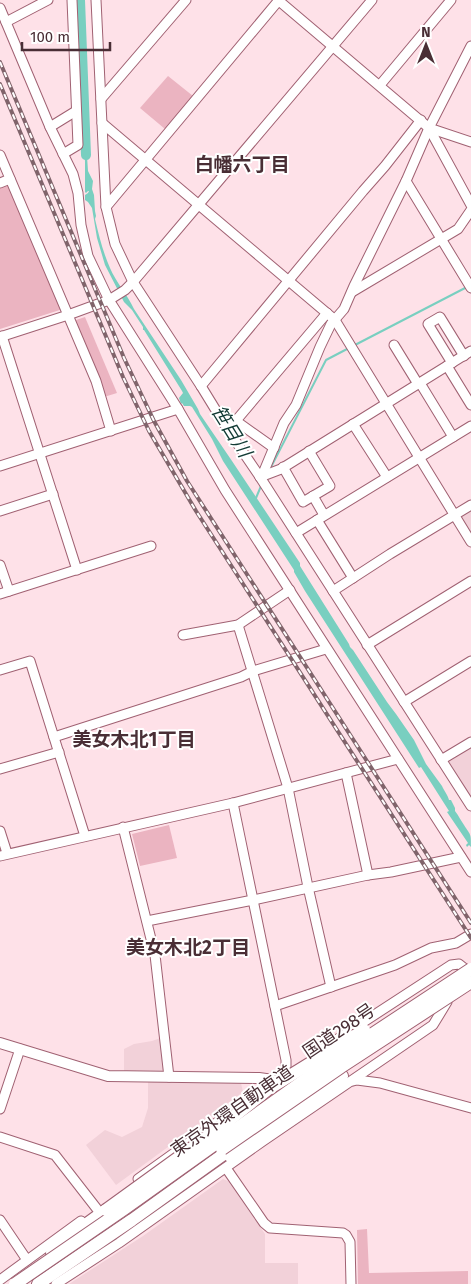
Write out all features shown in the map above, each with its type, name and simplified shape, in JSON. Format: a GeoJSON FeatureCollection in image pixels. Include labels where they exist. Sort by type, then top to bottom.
{"type":"FeatureCollection","features":[{"type":"Feature","properties":{"kind":"highway","name":"国道298号"},"geometry":{"type":"LineString","coordinates":[[7,1284],[249,1114],[285,1085],[470,969]]}},
{"type":"Feature","properties":{"kind":"highway"},"geometry":{"type":"LineString","coordinates":[[52,1253],[102,1210],[218,1129],[266,1090],[383,1018],[470,969]]}},
{"type":"Feature","properties":{"kind":"highway","name":"東京外環自動車道"},"geometry":{"type":"LineString","coordinates":[[15,1284],[330,1062],[470,969]]}},
{"type":"Feature","properties":{"kind":"highway","name":"東京外環自動車道"},"geometry":{"type":"LineString","coordinates":[[30,1284],[340,1067],[471,982]]}},
{"type":"Feature","properties":{"kind":"highway","name":"国道298号"},"geometry":{"type":"LineString","coordinates":[[39,1284],[302,1098],[471,986]]}},
{"type":"Feature","properties":{"kind":"highway"},"geometry":{"type":"LineString","coordinates":[[39,1284],[171,1199],[342,1076],[432,1006]]}},
{"type":"Feature","properties":{"kind":"main road"},"geometry":{"type":"LineString","coordinates":[[0,1043],[108,1076],[259,1078],[274,1080],[285,1085],[302,1098]]}},
{"type":"Feature","properties":{"kind":"street"},"geometry":{"type":"LineString","coordinates":[[6,22],[48,0]]}},
{"type":"Feature","properties":{"kind":"street"},"geometry":{"type":"LineString","coordinates":[[64,154],[78,145],[72,0]]}},
{"type":"Feature","properties":{"kind":"street"},"geometry":{"type":"LineString","coordinates":[[101,99],[186,0]]}},
{"type":"Feature","properties":{"kind":"street"},"geometry":{"type":"LineString","coordinates":[[106,207],[279,0],[429,128],[471,206]]}},
{"type":"Feature","properties":{"kind":"street"},"geometry":{"type":"LineString","coordinates":[[77,570],[1,336],[111,299],[131,284],[372,0]]}},
{"type":"Feature","properties":{"kind":"street"},"geometry":{"type":"LineString","coordinates":[[380,85],[451,0]]}},
{"type":"Feature","properties":{"kind":"street"},"geometry":{"type":"LineString","coordinates":[[98,1],[106,207],[115,244],[131,284],[201,386],[471,806]]}},
{"type":"Feature","properties":{"kind":"street"},"geometry":{"type":"LineString","coordinates":[[0,8],[50,127],[73,174],[76,182],[81,225],[88,256],[111,299],[225,490],[471,872]]}},
{"type":"Feature","properties":{"kind":"street"},"geometry":{"type":"LineString","coordinates":[[260,477],[284,423],[296,405],[331,324],[344,309],[406,181],[429,128],[471,46]]}},
{"type":"Feature","properties":{"kind":"street"},"geometry":{"type":"LineString","coordinates":[[50,127],[76,111]]}},
{"type":"Feature","properties":{"kind":"street"},"geometry":{"type":"LineString","coordinates":[[201,386],[385,166],[421,120]]}},
{"type":"Feature","properties":{"kind":"street"},"geometry":{"type":"LineString","coordinates":[[102,123],[334,320],[471,542]]}},
{"type":"Feature","properties":{"kind":"street"},"geometry":{"type":"LineString","coordinates":[[429,128],[470,139]]}},
{"type":"Feature","properties":{"kind":"street"},"geometry":{"type":"LineString","coordinates":[[0,155],[96,381],[112,431]]}},
{"type":"Feature","properties":{"kind":"street"},"geometry":{"type":"LineString","coordinates":[[0,182],[10,179]]}},
{"type":"Feature","properties":{"kind":"street"},"geometry":{"type":"LineString","coordinates":[[406,181],[471,288]]}},
{"type":"Feature","properties":{"kind":"street"},"geometry":{"type":"LineString","coordinates":[[352,292],[458,229],[471,210]]}},
{"type":"Feature","properties":{"kind":"street"},"geometry":{"type":"LineString","coordinates":[[228,430],[327,313]]}},
{"type":"Feature","properties":{"kind":"street"},"geometry":{"type":"LineString","coordinates":[[260,477],[283,467],[419,383],[450,364],[467,354],[440,317],[428,324],[450,364],[471,405]]}},
{"type":"Feature","properties":{"kind":"street"},"geometry":{"type":"LineString","coordinates":[[394,345],[453,437]]}},
{"type":"Feature","properties":{"kind":"street"},"geometry":{"type":"LineString","coordinates":[[0,466],[178,409]]}},
{"type":"Feature","properties":{"kind":"street"},"geometry":{"type":"LineString","coordinates":[[236,420],[274,448]]}},
{"type":"Feature","properties":{"kind":"street"},"geometry":{"type":"LineString","coordinates":[[353,424],[387,477]]}},
{"type":"Feature","properties":{"kind":"street"},"geometry":{"type":"LineString","coordinates":[[296,533],[471,426]]}},
{"type":"Feature","properties":{"kind":"street"},"geometry":{"type":"LineString","coordinates":[[283,467],[303,502],[330,486],[309,451]]}},
{"type":"Feature","properties":{"kind":"street"},"geometry":{"type":"LineString","coordinates":[[0,511],[53,494]]}},
{"type":"Feature","properties":{"kind":"street"},"geometry":{"type":"LineString","coordinates":[[313,496],[320,518],[353,578]]}},
{"type":"Feature","properties":{"kind":"street"},"geometry":{"type":"LineString","coordinates":[[333,591],[471,505]]}},
{"type":"Feature","properties":{"kind":"street"},"geometry":{"type":"LineString","coordinates":[[0,566],[4,593],[151,546]]}},
{"type":"Feature","properties":{"kind":"street"},"geometry":{"type":"LineString","coordinates":[[367,644],[471,581]]}},
{"type":"Feature","properties":{"kind":"street"},"geometry":{"type":"LineString","coordinates":[[183,635],[238,624],[290,590]]}},
{"type":"Feature","properties":{"kind":"street"},"geometry":{"type":"LineString","coordinates":[[238,624],[288,788],[331,987]]}},
{"type":"Feature","properties":{"kind":"street"},"geometry":{"type":"LineString","coordinates":[[54,737],[326,648]]}},
{"type":"Feature","properties":{"kind":"street"},"geometry":{"type":"LineString","coordinates":[[0,670],[30,661],[85,836]]}},
{"type":"Feature","properties":{"kind":"street"},"geometry":{"type":"LineString","coordinates":[[404,702],[471,661]]}},
{"type":"Feature","properties":{"kind":"street"},"geometry":{"type":"LineString","coordinates":[[441,760],[471,742]]}},
{"type":"Feature","properties":{"kind":"street"},"geometry":{"type":"LineString","coordinates":[[0,769],[59,752]]}},
{"type":"Feature","properties":{"kind":"street"},"geometry":{"type":"LineString","coordinates":[[0,831],[4,855],[233,803],[398,759]]}},
{"type":"Feature","properties":{"kind":"street"},"geometry":{"type":"LineString","coordinates":[[346,773],[368,875]]}},
{"type":"Feature","properties":{"kind":"street"},"geometry":{"type":"LineString","coordinates":[[233,803],[286,1060],[285,1085]]}},
{"type":"Feature","properties":{"kind":"street"},"geometry":{"type":"LineString","coordinates":[[123,827],[155,955],[167,1077]]}},
{"type":"Feature","properties":{"kind":"street"},"geometry":{"type":"LineString","coordinates":[[147,921],[461,857]]}},
{"type":"Feature","properties":{"kind":"street"},"geometry":{"type":"LineString","coordinates":[[275,1006],[395,965],[431,948],[456,943],[471,934]]}},
{"type":"Feature","properties":{"kind":"street"},"geometry":{"type":"LineString","coordinates":[[284,1052],[288,1062],[295,1065],[299,1064],[451,966],[458,964],[470,969]]}},
{"type":"Feature","properties":{"kind":"street"},"geometry":{"type":"LineString","coordinates":[[56,1284],[127,1238],[433,1025],[447,1002]]}},
{"type":"Feature","properties":{"kind":"street"},"geometry":{"type":"LineString","coordinates":[[0,1109],[20,1049]]}},
{"type":"Feature","properties":{"kind":"street"},"geometry":{"type":"LineString","coordinates":[[317,1066],[321,1058],[322,1049]]}},
{"type":"Feature","properties":{"kind":"street"},"geometry":{"type":"LineString","coordinates":[[374,1065],[374,1074],[376,1080],[380,1083]]}},
{"type":"Feature","properties":{"kind":"street"},"geometry":{"type":"LineString","coordinates":[[350,1082],[357,1080],[380,1083],[471,1108]]}},
{"type":"Feature","properties":{"kind":"street"},"geometry":{"type":"LineString","coordinates":[[0,1280],[102,1210],[219,1120],[249,1114]]}},
{"type":"Feature","properties":{"kind":"street"},"geometry":{"type":"LineString","coordinates":[[0,1136],[55,1155],[102,1210]]}},
{"type":"Feature","properties":{"kind":"street"},"geometry":{"type":"LineString","coordinates":[[226,1168],[264,1223],[270,1228],[342,1233],[346,1235],[350,1242],[351,1284]]}},
{"type":"Feature","properties":{"kind":"street"},"geometry":{"type":"LineString","coordinates":[[0,1220],[27,1260]]}},
{"type":"Feature","properties":{"kind":"shaded area"},"geometry":{"type":"Polygon","coordinates":[[[168,76],[193,96],[165,129],[140,108],[168,76]]]}},
{"type":"Feature","properties":{"kind":"shaded area","name":"笹目川"},"geometry":{"type":"Polygon","coordinates":[[[84,141],[86,141],[88,171],[93,181],[95,219],[103,250],[112,273],[181,380],[200,414],[300,563],[300,566],[350,647],[414,740],[426,764],[442,786],[449,800],[451,800],[455,811],[469,833],[471,847],[469,845],[467,847],[468,843],[447,812],[449,811],[421,767],[419,768],[305,591],[294,570],[223,461],[192,407],[181,404],[179,398],[183,393],[182,391],[132,310],[124,302],[105,265],[97,238],[92,208],[85,200],[85,195],[89,191],[85,192],[84,141]]]}},
{"type":"Feature","properties":{"kind":"shaded area"},"geometry":{"type":"Polygon","coordinates":[[[10,183],[63,309],[0,329],[0,186],[10,183]]]}},
{"type":"Feature","properties":{"kind":"shaded area"},"geometry":{"type":"Polygon","coordinates":[[[85,317],[117,393],[104,397],[73,321],[85,317]]]}},
{"type":"Feature","properties":{"kind":"shaded area"},"geometry":{"type":"Polygon","coordinates":[[[471,510],[471,532],[461,516],[471,510]]]}},
{"type":"Feature","properties":{"kind":"shaded area"},"geometry":{"type":"Polygon","coordinates":[[[471,746],[471,797],[448,760],[471,746]]]}},
{"type":"Feature","properties":{"kind":"shaded area"},"geometry":{"type":"Polygon","coordinates":[[[169,825],[177,858],[140,866],[132,834],[169,825]]]}},
{"type":"Feature","properties":{"kind":"shaded area"},"geometry":{"type":"Polygon","coordinates":[[[163,1037],[165,1073],[124,1073],[124,1049],[134,1044],[163,1037]]]}},
{"type":"Feature","properties":{"kind":"shaded area"},"geometry":{"type":"Polygon","coordinates":[[[148,1081],[241,1083],[243,1092],[116,1185],[86,1145],[105,1130],[122,1137],[142,1127],[148,1108],[148,1081]]]}},
{"type":"Feature","properties":{"kind":"shaded area"},"geometry":{"type":"Polygon","coordinates":[[[223,1179],[228,1181],[265,1234],[265,1263],[298,1263],[298,1284],[69,1284],[143,1236],[223,1179]]]}},
{"type":"Feature","properties":{"kind":"shaded area"},"geometry":{"type":"Polygon","coordinates":[[[367,1229],[369,1273],[468,1271],[468,1284],[358,1284],[357,1230],[367,1229]]]}},
{"type":"Feature","properties":{"kind":"waterway","name":"笹目川"},"geometry":{"type":"LineString","coordinates":[[80,0],[86,155]]}},
{"type":"Feature","properties":{"kind":"waterway"},"geometry":{"type":"LineString","coordinates":[[353,346],[467,287]]}},
{"type":"Feature","properties":{"kind":"waterway"},"geometry":{"type":"LineString","coordinates":[[270,469],[326,360],[349,348]]}},
{"type":"Feature","properties":{"kind":"waterway"},"geometry":{"type":"LineString","coordinates":[[256,498],[261,486]]}},
{"type":"Feature","properties":{"kind":"railway"},"geometry":{"type":"LineString","coordinates":[[0,62],[124,358],[154,421],[187,481],[471,923]]}},
{"type":"Feature","properties":{"kind":"railway"},"geometry":{"type":"LineString","coordinates":[[0,84],[123,377],[149,431],[196,511],[471,938]]}},
{"type":"Feature","properties":{"kind":"district","name":"白幡六丁目"},"geometry":{"type":"Point","coordinates":[242,164]}},
{"type":"Feature","properties":{"kind":"district","name":"美女木北1丁目"},"geometry":{"type":"Point","coordinates":[134,739]}},
{"type":"Feature","properties":{"kind":"district","name":"美女木北2丁目"},"geometry":{"type":"Point","coordinates":[188,947]}}]}
